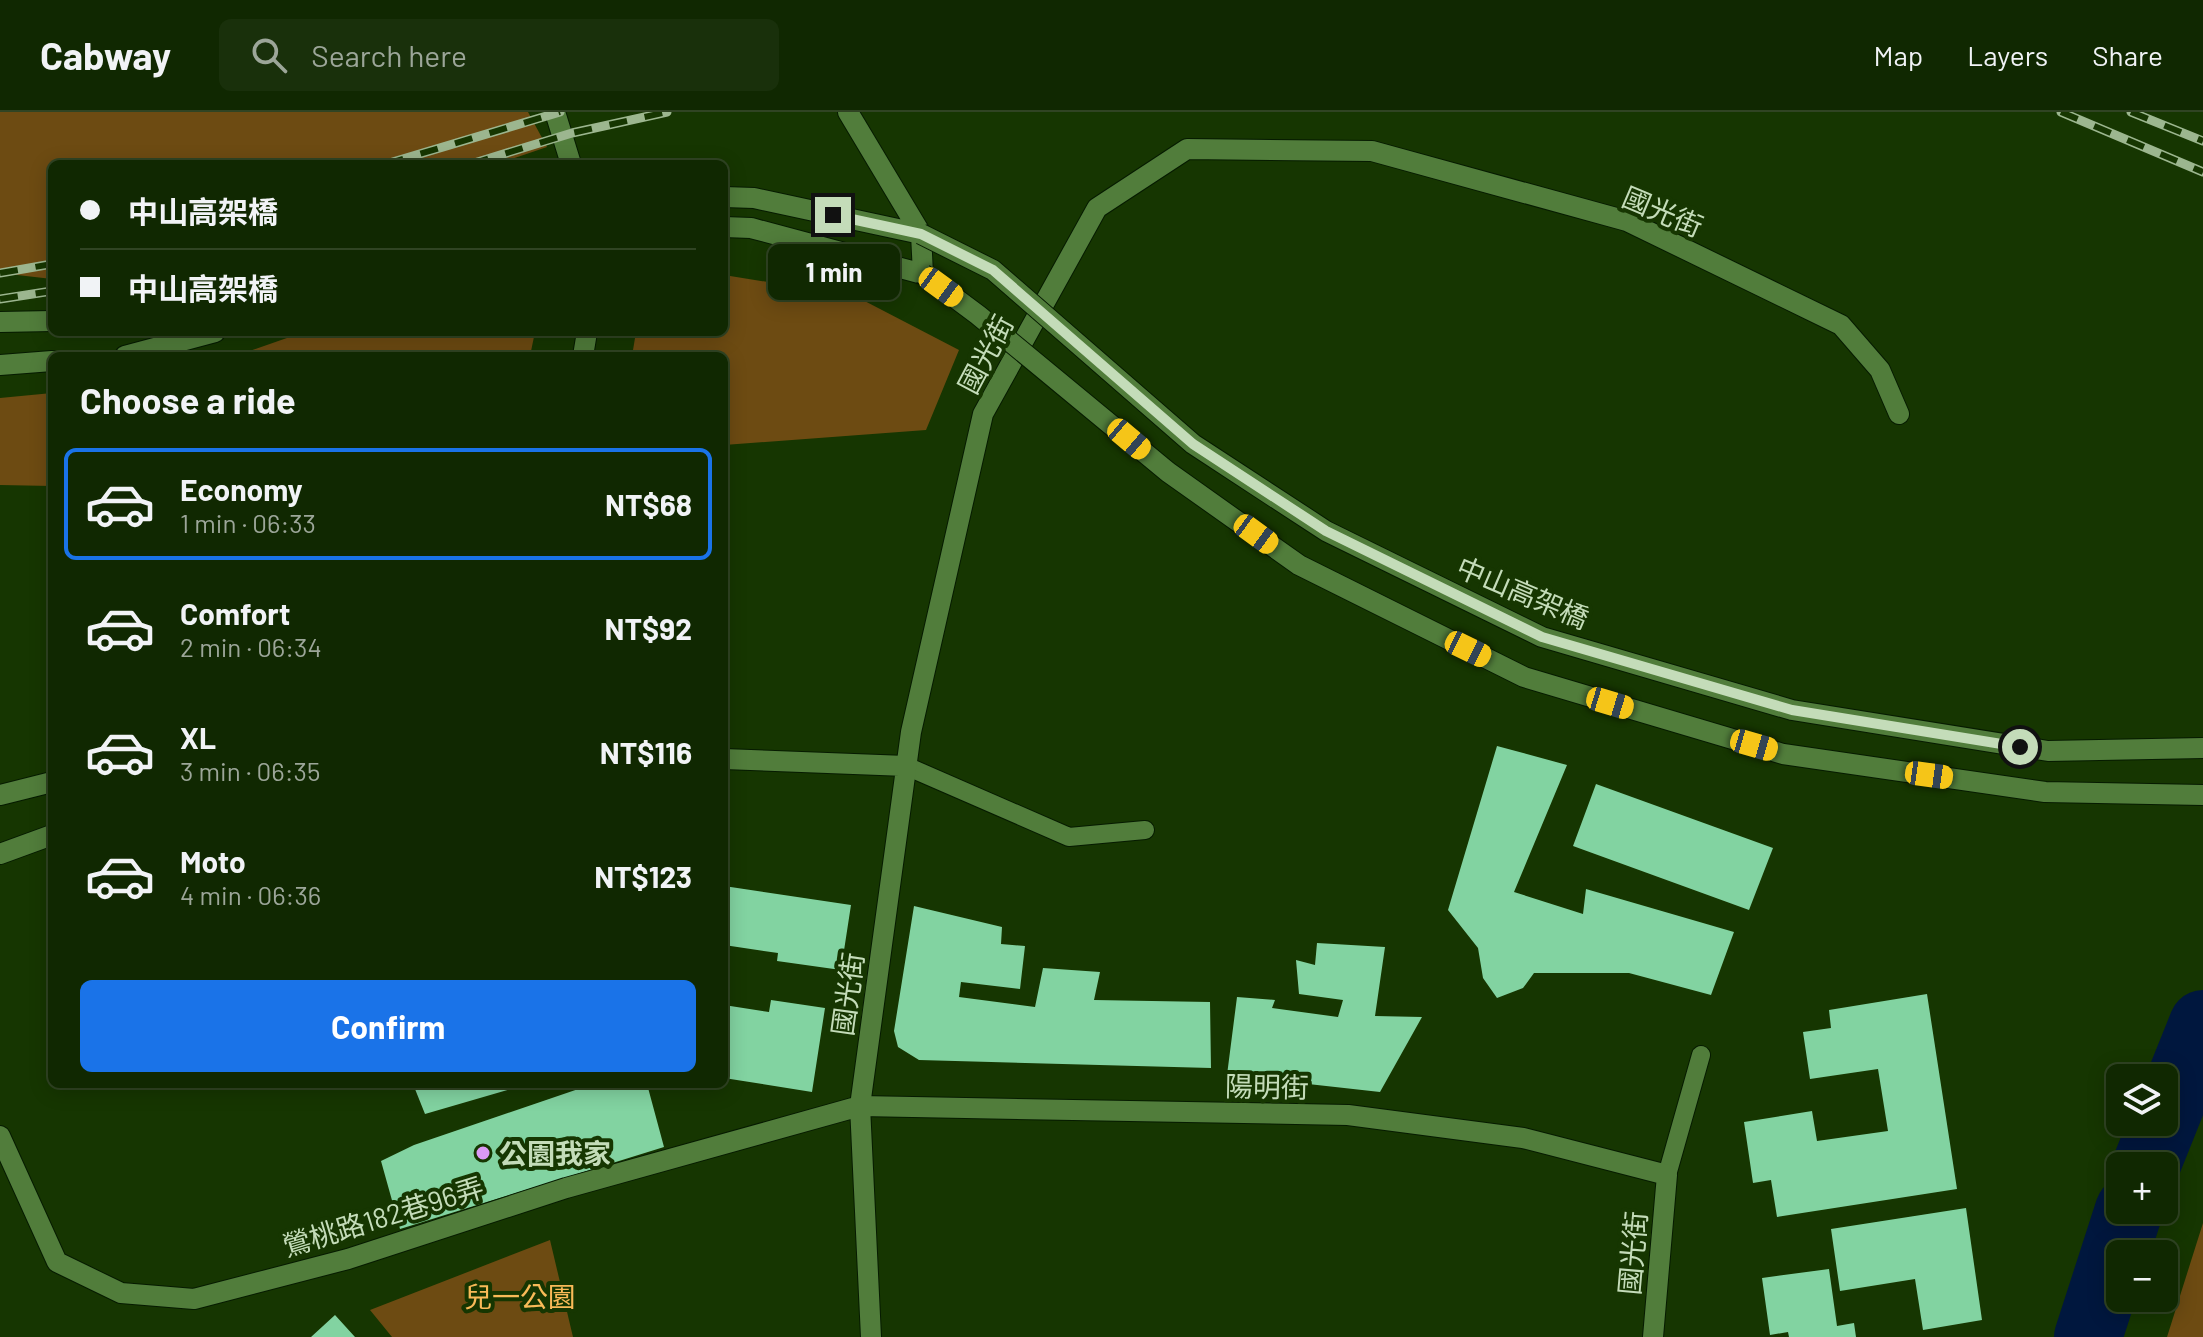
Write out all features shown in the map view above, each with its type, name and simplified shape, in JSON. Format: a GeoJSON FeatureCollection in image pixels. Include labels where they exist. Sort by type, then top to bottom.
{"type":"FeatureCollection","features":[{"type":"Feature","properties":{"kind":"street"},"geometry":{"type":"LineString","coordinates":[[555,112],[570,160]]}},
{"type":"Feature","properties":{"kind":"street"},"geometry":{"type":"LineString","coordinates":[[848,112],[921,234],[923,274]]}},
{"type":"Feature","properties":{"kind":"street","name":"國光街"},"geometry":{"type":"LineString","coordinates":[[871,1337],[860,1106],[906,766],[983,414],[1097,208],[1187,149],[1372,151],[1627,221],[1841,325],[1880,370],[1899,414]]}},
{"type":"Feature","properties":{"kind":"street","name":"中山高架橋"},"geometry":{"type":"LineString","coordinates":[[728,197],[754,198],[921,234],[993,270],[1193,444],[1313,522],[1542,637],[1792,710],[2048,751],[2203,748]]}},
{"type":"Feature","properties":{"kind":"street"},"geometry":{"type":"LineString","coordinates":[[728,227],[751,228],[923,274],[978,315],[1168,472],[1299,565],[1524,677],[1783,754],[2045,792],[2203,795]]}},
{"type":"Feature","properties":{"kind":"street"},"geometry":{"type":"LineString","coordinates":[[0,322],[48,321]]}},
{"type":"Feature","properties":{"kind":"street"},"geometry":{"type":"LineString","coordinates":[[140,352],[200,336]]}},
{"type":"Feature","properties":{"kind":"street"},"geometry":{"type":"LineString","coordinates":[[0,365],[48,361]]}},
{"type":"Feature","properties":{"kind":"street"},"geometry":{"type":"LineString","coordinates":[[729,755],[906,766]]}},
{"type":"Feature","properties":{"kind":"street"},"geometry":{"type":"LineString","coordinates":[[0,795],[48,783]]}},
{"type":"Feature","properties":{"kind":"street"},"geometry":{"type":"LineString","coordinates":[[2170,794],[2203,808]]}},
{"type":"Feature","properties":{"kind":"street"},"geometry":{"type":"LineString","coordinates":[[0,854],[48,836]]}},
{"type":"Feature","properties":{"kind":"street","name":"鶯桃路182巷96弄"},"geometry":{"type":"LineString","coordinates":[[0,1136],[57,1262],[121,1293],[194,1299],[348,1259],[566,1188],[860,1106]]}},
{"type":"Feature","properties":{"kind":"street","name":"陽明街"},"geometry":{"type":"LineString","coordinates":[[860,1106],[1348,1115],[1523,1138],[1667,1175]]}},
{"type":"Feature","properties":{"kind":"street","name":"國光街"},"geometry":{"type":"LineString","coordinates":[[1653,1337],[1667,1175]]}},
{"type":"Feature","properties":{"kind":"lane"},"geometry":{"type":"LineString","coordinates":[[906,766],[1069,837],[1145,830]]}},
{"type":"Feature","properties":{"kind":"lane"},"geometry":{"type":"LineString","coordinates":[[1667,1175],[1701,1055]]}},
{"type":"Feature","properties":{"kind":"green space"},"geometry":{"type":"Polygon","coordinates":[[[0,112],[528,112],[547,147],[509,160],[48,160],[48,279],[0,273],[0,112]]]}},
{"type":"Feature","properties":{"kind":"green space"},"geometry":{"type":"Polygon","coordinates":[[[728,276],[855,296],[959,350],[926,430],[728,445],[728,352],[633,352],[635,336],[728,336],[728,276]]]}},
{"type":"Feature","properties":{"kind":"green space"},"geometry":{"type":"Polygon","coordinates":[[[292,336],[534,336],[531,352],[246,352],[292,336]]]}},
{"type":"Feature","properties":{"kind":"green space"},"geometry":{"type":"Polygon","coordinates":[[[48,393],[48,486],[0,485],[0,398],[48,393]]]}},
{"type":"Feature","properties":{"kind":"green space"},"geometry":{"type":"Polygon","coordinates":[[[2203,1223],[2203,1337],[2167,1337],[2175,1312],[2178,1312],[2178,1302],[2203,1223]]]}},
{"type":"Feature","properties":{"kind":"green space","name":"兒一公園"},"geometry":{"type":"Polygon","coordinates":[[[550,1240],[573,1337],[392,1337],[370,1310],[550,1240]]]}},
{"type":"Feature","properties":{"kind":"building"},"geometry":{"type":"Polygon","coordinates":[[[1497,746],[1567,765],[1514,892],[1583,914],[1586,889],[1734,932],[1711,995],[1629,973],[1534,973],[1523,988],[1497,998],[1483,978],[1478,948],[1448,910],[1497,746]]]}},
{"type":"Feature","properties":{"kind":"building"},"geometry":{"type":"Polygon","coordinates":[[[1596,784],[1773,848],[1749,910],[1573,846],[1596,784]]]}},
{"type":"Feature","properties":{"kind":"building"},"geometry":{"type":"Polygon","coordinates":[[[728,887],[851,905],[841,970],[777,961],[778,953],[728,946],[728,887]]]}},
{"type":"Feature","properties":{"kind":"building"},"geometry":{"type":"Polygon","coordinates":[[[914,906],[1002,927],[1001,944],[1025,946],[1020,989],[961,982],[959,997],[1035,1007],[1043,968],[1100,972],[1094,1000],[1210,1002],[1211,1068],[919,1060],[898,1047],[894,1031],[914,906]]]}},
{"type":"Feature","properties":{"kind":"building"},"geometry":{"type":"Polygon","coordinates":[[[1317,943],[1385,947],[1375,1016],[1422,1017],[1380,1092],[1227,1075],[1237,997],[1275,1000],[1272,1008],[1338,1017],[1343,1000],[1299,994],[1296,960],[1315,965],[1317,943]]]}},
{"type":"Feature","properties":{"kind":"building"},"geometry":{"type":"Polygon","coordinates":[[[1927,994],[1957,1189],[1777,1217],[1771,1180],[1753,1183],[1744,1122],[1812,1111],[1817,1141],[1888,1131],[1878,1069],[1810,1079],[1803,1032],[1831,1028],[1829,1010],[1927,994]]]}},
{"type":"Feature","properties":{"kind":"building"},"geometry":{"type":"Polygon","coordinates":[[[771,1000],[825,1008],[812,1092],[728,1079],[728,1006],[769,1012],[771,1000]]]}},
{"type":"Feature","properties":{"kind":"building"},"geometry":{"type":"Polygon","coordinates":[[[415,1088],[511,1089],[425,1114],[415,1088]]]}},
{"type":"Feature","properties":{"kind":"building","name":"公園我家"},"geometry":{"type":"Polygon","coordinates":[[[581,1088],[648,1088],[664,1147],[400,1229],[381,1161],[414,1145],[581,1088]]]}},
{"type":"Feature","properties":{"kind":"building"},"geometry":{"type":"Polygon","coordinates":[[[1966,1208],[1982,1320],[1923,1330],[1915,1279],[1840,1291],[1831,1229],[1966,1208]]]}},
{"type":"Feature","properties":{"kind":"building"},"geometry":{"type":"Polygon","coordinates":[[[1829,1269],[1837,1326],[1854,1323],[1856,1337],[1789,1337],[1788,1332],[1770,1335],[1762,1278],[1829,1269]]]}},
{"type":"Feature","properties":{"kind":"building"},"geometry":{"type":"Polygon","coordinates":[[[335,1315],[355,1337],[311,1337],[335,1315]]]}},
{"type":"Feature","properties":{"kind":"waterway"},"geometry":{"type":"LineString","coordinates":[[2152,1152],[2203,1024]]}},
{"type":"Feature","properties":{"kind":"waterway"},"geometry":{"type":"LineString","coordinates":[[2088,1337],[2124,1224]]}},
{"type":"Feature","properties":{"kind":"railway"},"geometry":{"type":"LineString","coordinates":[[399,160],[560,112]]}},
{"type":"Feature","properties":{"kind":"railway"},"geometry":{"type":"LineString","coordinates":[[484,160],[572,133],[667,112]]}},
{"type":"Feature","properties":{"kind":"railway"},"geometry":{"type":"LineString","coordinates":[[2061,112],[2203,172]]}},
{"type":"Feature","properties":{"kind":"railway"},"geometry":{"type":"LineString","coordinates":[[2131,112],[2203,141]]}},
{"type":"Feature","properties":{"kind":"railway"},"geometry":{"type":"LineString","coordinates":[[0,273],[48,265]]}},
{"type":"Feature","properties":{"kind":"railway"},"geometry":{"type":"LineString","coordinates":[[0,299],[48,292]]}},
{"type":"Feature","properties":{"kind":"place","name":"公園我家"},"geometry":{"type":"Point","coordinates":[483,1153]}},
{"type":"Feature","properties":{"kind":"route"},"geometry":{"type":"LineString","coordinates":[[833,215],[921,234],[993,270],[1193,444],[1326,531],[1542,637],[1792,710],[2020,747]]}}]}
